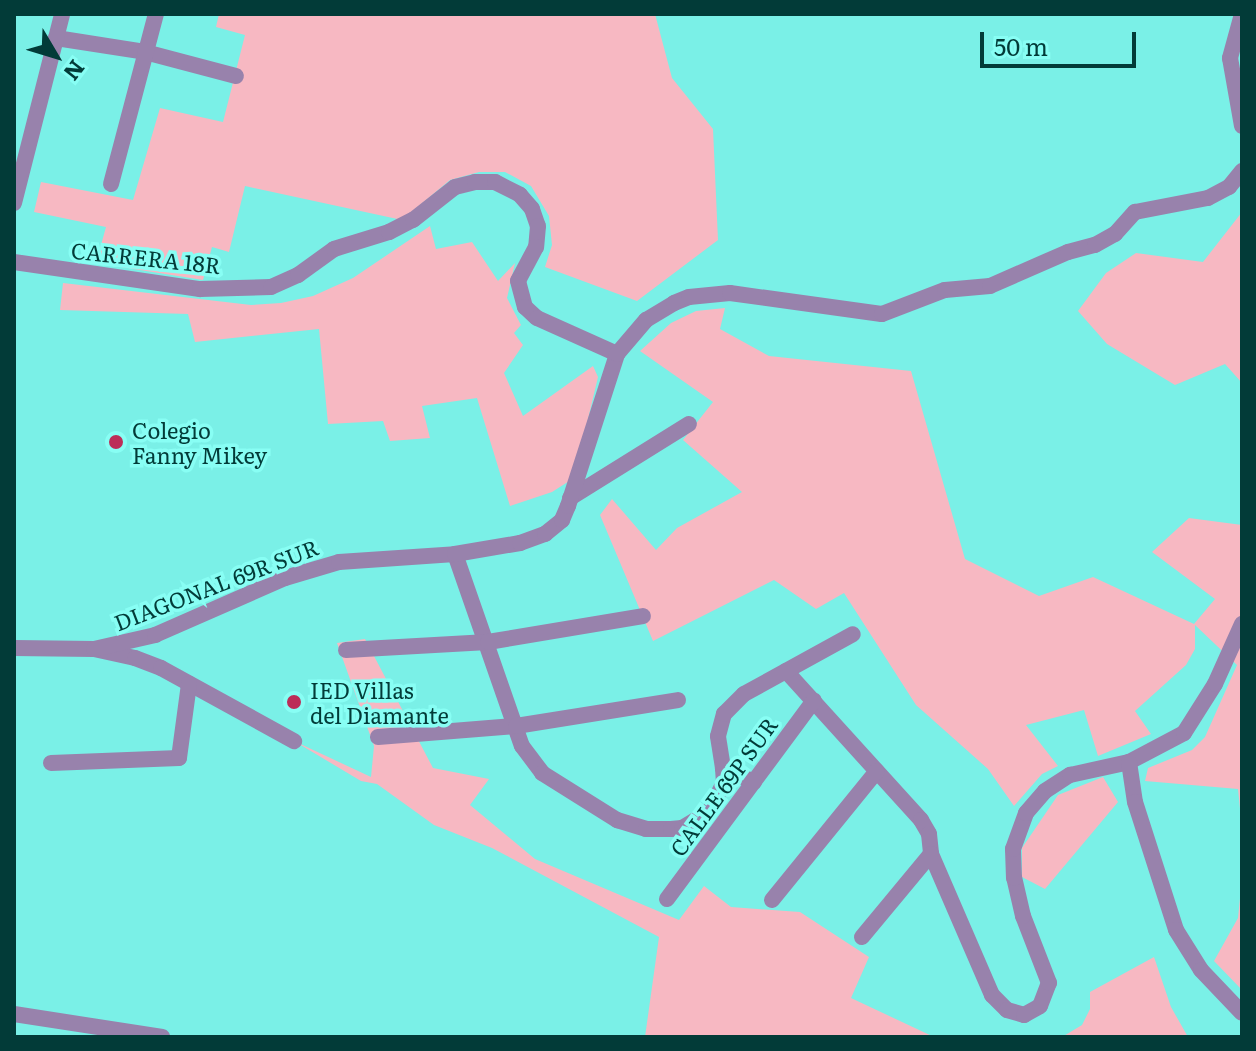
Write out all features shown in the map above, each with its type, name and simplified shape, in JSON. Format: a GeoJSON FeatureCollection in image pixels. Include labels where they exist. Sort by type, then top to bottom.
{"type":"FeatureCollection","features":[{"type":"Feature","properties":{"kind":"street"},"geometry":{"type":"LineString","coordinates":[[14,203],[62,14]]}},
{"type":"Feature","properties":{"kind":"street"},"geometry":{"type":"LineString","coordinates":[[111,184],[156,14]]}},
{"type":"Feature","properties":{"kind":"street"},"geometry":{"type":"LineString","coordinates":[[1242,14],[1230,58],[1242,126]]}},
{"type":"Feature","properties":{"kind":"street"},"geometry":{"type":"LineString","coordinates":[[56,38],[145,52],[236,76]]}},
{"type":"Feature","properties":{"kind":"street"},"geometry":{"type":"LineString","coordinates":[[570,498],[617,354],[646,320],[689,297],[713,293],[756,295],[882,314],[945,290],[990,286],[1068,252],[1095,245],[1115,234],[1135,212],[1208,198],[1229,187],[1242,171]]}},
{"type":"Feature","properties":{"kind":"street","name":"CARRERA 18R"},"geometry":{"type":"LineString","coordinates":[[14,262],[200,289],[271,287],[298,275],[334,249],[389,232],[413,220],[455,187],[486,181],[504,185],[520,195],[532,209],[539,236],[518,281],[525,307],[537,318],[617,354]]}},
{"type":"Feature","properties":{"kind":"street"},"geometry":{"type":"LineString","coordinates":[[570,498],[689,424]]}},
{"type":"Feature","properties":{"kind":"street","name":"DIAGONAL 69R SUR"},"geometry":{"type":"LineString","coordinates":[[94,649],[155,635],[285,578],[327,565],[455,554],[520,543],[545,534],[562,520],[570,498]]}},
{"type":"Feature","properties":{"kind":"street"},"geometry":{"type":"LineString","coordinates":[[455,554],[522,746],[542,773],[604,813],[646,829],[682,828],[709,812],[724,783],[718,736],[724,714],[744,694],[853,634]]}},
{"type":"Feature","properties":{"kind":"street"},"geometry":{"type":"LineString","coordinates":[[346,650],[488,642],[643,616]]}},
{"type":"Feature","properties":{"kind":"street"},"geometry":{"type":"LineString","coordinates":[[786,671],[921,820],[929,834],[931,854],[992,995],[1007,1010],[1024,1015],[1035,1011],[1049,983],[1017,897],[1013,849],[1026,813],[1057,782],[1091,768],[1129,762],[1175,740],[1191,725],[1215,684],[1242,624]]}},
{"type":"Feature","properties":{"kind":"street"},"geometry":{"type":"LineString","coordinates":[[14,648],[94,649],[135,658],[294,741]]}},
{"type":"Feature","properties":{"kind":"street"},"geometry":{"type":"LineString","coordinates":[[51,763],[179,758],[189,684]]}},
{"type":"Feature","properties":{"kind":"street"},"geometry":{"type":"LineString","coordinates":[[378,737],[516,726],[678,700]]}},
{"type":"Feature","properties":{"kind":"street","name":"CALLE 69P SUR"},"geometry":{"type":"LineString","coordinates":[[667,899],[814,700]]}},
{"type":"Feature","properties":{"kind":"street"},"geometry":{"type":"LineString","coordinates":[[1129,762],[1135,802],[1176,930],[1201,970],[1242,1013]]}},
{"type":"Feature","properties":{"kind":"street"},"geometry":{"type":"LineString","coordinates":[[723,768],[754,782]]}},
{"type":"Feature","properties":{"kind":"street"},"geometry":{"type":"LineString","coordinates":[[772,900],[877,771]]}},
{"type":"Feature","properties":{"kind":"street"},"geometry":{"type":"LineString","coordinates":[[862,937],[931,854]]}},
{"type":"Feature","properties":{"kind":"street"},"geometry":{"type":"LineString","coordinates":[[14,1014],[162,1037]]}},
{"type":"Feature","properties":{"kind":"shaded area"},"geometry":{"type":"Polygon","coordinates":[[[219,14],[655,14],[672,78],[713,129],[718,240],[637,301],[545,267],[552,245],[549,216],[531,186],[505,172],[479,172],[450,180],[402,220],[245,186],[229,252],[212,247],[203,280],[96,263],[106,227],[34,212],[41,182],[133,200],[160,108],[223,122],[245,35],[216,27],[219,14]]]}},
{"type":"Feature","properties":{"kind":"shaded area"},"geometry":{"type":"Polygon","coordinates":[[[1242,212],[1242,383],[1225,364],[1175,385],[1107,344],[1078,311],[1106,273],[1136,253],[1203,262],[1242,212]]]}},
{"type":"Feature","properties":{"kind":"shaded area"},"geometry":{"type":"Polygon","coordinates":[[[430,226],[436,249],[472,242],[498,281],[515,263],[507,298],[521,325],[514,333],[523,345],[504,373],[523,416],[593,366],[598,377],[574,478],[552,492],[510,506],[477,398],[422,406],[430,438],[390,441],[383,421],[328,424],[319,329],[195,342],[188,314],[60,310],[63,283],[251,305],[313,296],[353,278],[430,226]]]}},
{"type":"Feature","properties":{"kind":"shaded area"},"geometry":{"type":"Polygon","coordinates":[[[725,308],[720,329],[769,356],[911,371],[965,559],[1039,596],[1093,577],[1194,624],[1215,599],[1152,552],[1189,518],[1242,525],[1242,828],[1238,789],[1145,781],[1148,768],[1192,750],[1205,737],[1237,665],[1195,625],[1195,649],[1186,665],[1135,711],[1151,734],[1098,756],[1084,710],[1026,725],[1058,766],[1042,774],[1014,806],[988,769],[916,705],[844,593],[816,609],[774,580],[653,641],[600,515],[612,499],[656,550],[677,528],[742,492],[683,440],[713,402],[640,351],[671,323],[696,311],[725,308]]]}},
{"type":"Feature","properties":{"kind":"shaded area"},"geometry":{"type":"Polygon","coordinates":[[[365,639],[433,768],[489,779],[470,805],[535,859],[679,920],[704,886],[731,907],[800,912],[869,957],[851,998],[934,1037],[645,1037],[659,937],[492,848],[434,825],[377,784],[361,781],[294,741],[371,777],[374,746],[337,643],[365,639]]]}},
{"type":"Feature","properties":{"kind":"shaded area"},"geometry":{"type":"Polygon","coordinates":[[[1103,777],[1118,802],[1045,889],[1022,877],[1022,848],[1058,795],[1103,777]]]}},
{"type":"Feature","properties":{"kind":"shaded area"},"geometry":{"type":"Polygon","coordinates":[[[1242,879],[1242,990],[1214,961],[1238,918],[1242,879]]]}},
{"type":"Feature","properties":{"kind":"shaded area"},"geometry":{"type":"Polygon","coordinates":[[[1154,957],[1171,1007],[1188,1037],[1062,1037],[1082,1025],[1090,1009],[1090,992],[1154,957]]]}},
{"type":"Feature","properties":{"kind":"place","name":"Colegio Fanny Mikey"},"geometry":{"type":"Point","coordinates":[116,442]}},
{"type":"Feature","properties":{"kind":"place","name":"IED Villas del Diamante"},"geometry":{"type":"Point","coordinates":[294,702]}}]}
